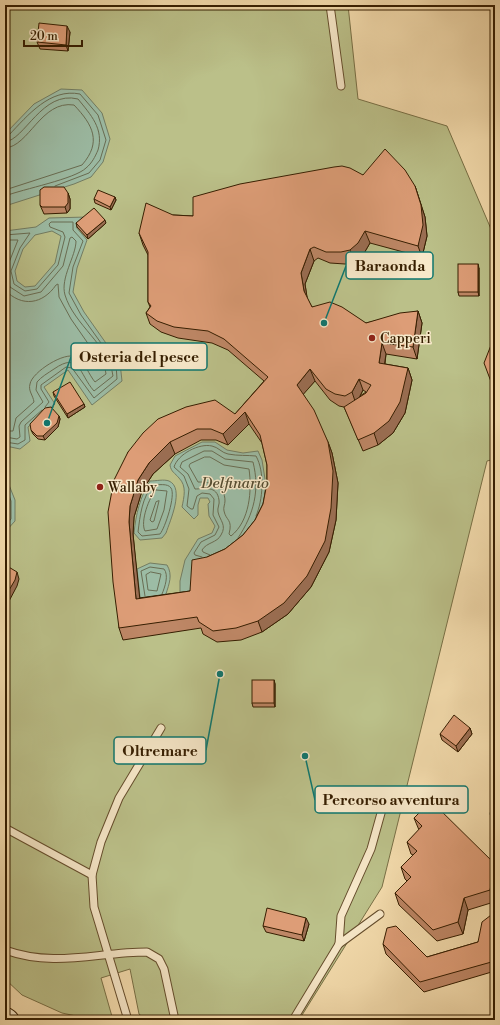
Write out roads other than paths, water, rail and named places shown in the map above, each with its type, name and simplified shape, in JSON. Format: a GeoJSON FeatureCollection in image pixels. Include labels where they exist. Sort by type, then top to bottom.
{"type":"FeatureCollection","features":[{"type":"Feature","properties":{"kind":"lane"},"geometry":{"type":"LineString","coordinates":[[330,5],[340,86]]}},
{"type":"Feature","properties":{"kind":"lane"},"geometry":{"type":"LineString","coordinates":[[128,1020],[94,906],[92,875],[101,842],[119,798],[161,728]]}},
{"type":"Feature","properties":{"kind":"lane"},"geometry":{"type":"LineString","coordinates":[[339,944],[340,916],[371,849],[383,806]]}},
{"type":"Feature","properties":{"kind":"lane"},"geometry":{"type":"LineString","coordinates":[[5,828],[92,875]]}},
{"type":"Feature","properties":{"kind":"lane"},"geometry":{"type":"LineString","coordinates":[[293,1020],[339,944],[380,914]]}},
{"type":"Feature","properties":{"kind":"lane"},"geometry":{"type":"LineString","coordinates":[[5,950],[21,955],[59,959],[147,952],[159,959],[164,969],[175,1020]]}},
{"type":"Feature","properties":{"kind":"water"},"geometry":{"type":"Polygon","coordinates":[[[61,89],[82,90],[102,113],[110,139],[103,162],[91,177],[74,184],[5,206],[5,134],[34,104],[61,89]]]}},
{"type":"Feature","properties":{"kind":"water"},"geometry":{"type":"Polygon","coordinates":[[[87,217],[76,227],[87,240],[77,268],[73,292],[84,312],[120,363],[122,381],[92,405],[68,370],[44,387],[55,404],[28,427],[30,441],[20,449],[6,446],[5,231],[36,227],[49,218],[87,217]],[[52,231],[35,235],[23,249],[15,271],[17,281],[25,287],[35,286],[55,263],[61,236],[52,231]]]}},
{"type":"Feature","properties":{"kind":"water","name":"Delfinario"},"geometry":{"type":"Polygon","coordinates":[[[202,442],[215,442],[227,450],[243,453],[258,451],[262,460],[265,479],[265,496],[261,514],[193,601],[180,603],[180,581],[185,560],[198,539],[212,533],[215,526],[209,516],[208,504],[210,502],[208,498],[200,498],[198,515],[194,519],[182,507],[184,499],[183,484],[172,471],[170,465],[175,456],[202,442]]]}},
{"type":"Feature","properties":{"kind":"water"},"geometry":{"type":"Polygon","coordinates":[[[5,475],[15,500],[15,521],[5,532],[5,475]]]}},
{"type":"Feature","properties":{"kind":"water"},"geometry":{"type":"Polygon","coordinates":[[[167,480],[174,485],[176,490],[175,505],[166,533],[162,538],[140,540],[134,533],[136,519],[141,499],[150,481],[167,480]]]}},
{"type":"Feature","properties":{"kind":"water"},"geometry":{"type":"Polygon","coordinates":[[[150,563],[167,565],[170,572],[169,583],[166,594],[142,601],[140,597],[137,569],[150,563]]]}},
{"type":"Feature","properties":{"kind":"water"},"geometry":{"type":"Polygon","coordinates":[[[495,794],[495,826],[490,814],[495,794]]]}},
{"type":"Feature","properties":{"kind":"place","name":"Baraonda"},"geometry":{"type":"Point","coordinates":[324,323]}},
{"type":"Feature","properties":{"kind":"place","name":"Capperi"},"geometry":{"type":"Point","coordinates":[372,338]}},
{"type":"Feature","properties":{"kind":"place","name":"Osteria del pesce"},"geometry":{"type":"Point","coordinates":[47,423]}},
{"type":"Feature","properties":{"kind":"place","name":"Wallaby"},"geometry":{"type":"Point","coordinates":[100,487]}},
{"type":"Feature","properties":{"kind":"place","name":"Oltremare"},"geometry":{"type":"Point","coordinates":[220,674]}},
{"type":"Feature","properties":{"kind":"place","name":"Percorso avventura"},"geometry":{"type":"Point","coordinates":[305,756]}}]}
